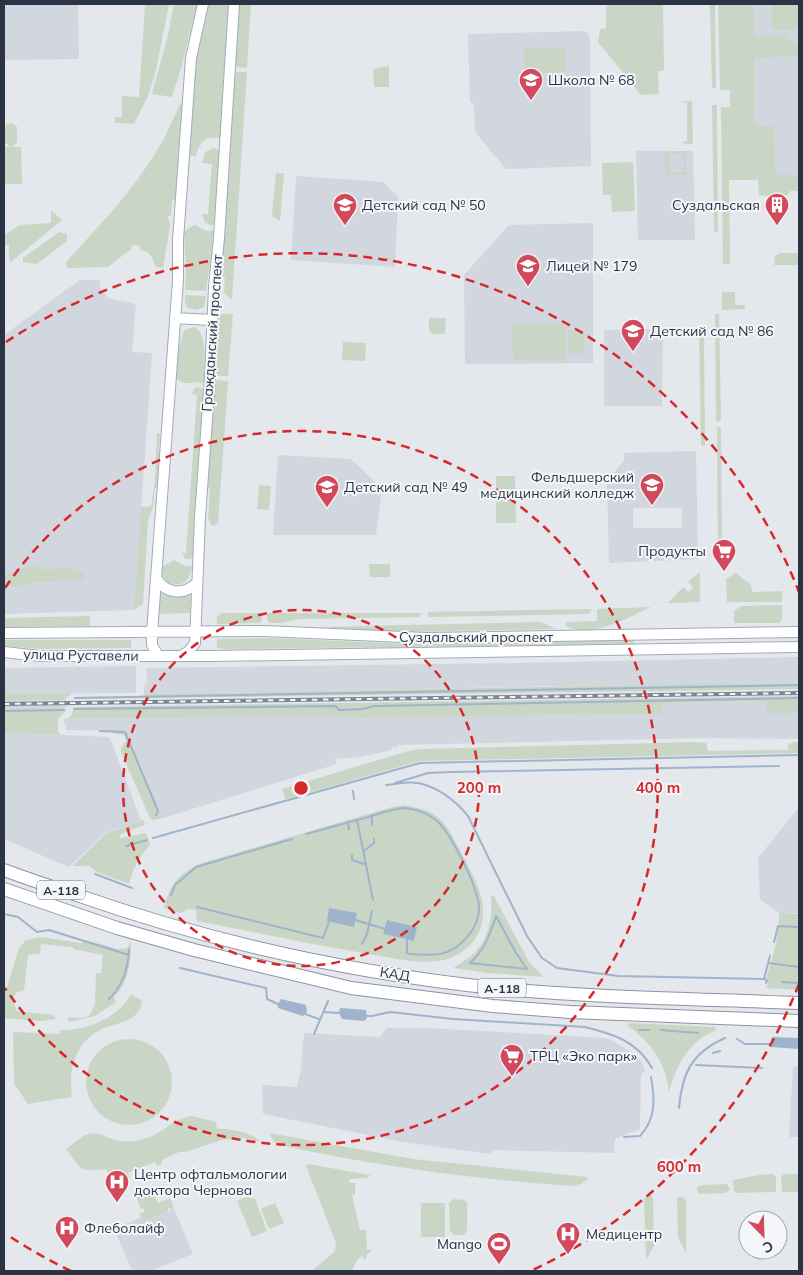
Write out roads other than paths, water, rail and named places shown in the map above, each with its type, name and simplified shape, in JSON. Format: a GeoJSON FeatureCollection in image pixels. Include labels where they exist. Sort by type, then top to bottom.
{"type":"FeatureCollection","features":[{"type":"Feature","properties":{"kind":"highway","name":"КАД"},"geometry":{"type":"LineString","coordinates":[[4,870],[118,910],[196,934],[372,971],[494,988],[799,1004]]}},
{"type":"Feature","properties":{"kind":"highway","name":"КАД"},"geometry":{"type":"LineString","coordinates":[[4,889],[117,928],[194,950],[351,988],[492,1006],[799,1022]]}},
{"type":"Feature","properties":{"kind":"main road"},"geometry":{"type":"LineString","coordinates":[[158,656],[152,645],[152,633],[178,280],[178,240],[191,58],[203,4]]}},
{"type":"Feature","properties":{"kind":"main road","name":"Гражданский проспект"},"geometry":{"type":"LineString","coordinates":[[181,656],[192,648],[195,632],[212,320],[234,4]]}},
{"type":"Feature","properties":{"kind":"main road"},"geometry":{"type":"LineString","coordinates":[[175,318],[212,320]]}},
{"type":"Feature","properties":{"kind":"main road"},"geometry":{"type":"LineString","coordinates":[[156,578],[161,586],[177,592],[185,591],[197,583]]}},
{"type":"Feature","properties":{"kind":"main road","name":"Суздальский проспект"},"geometry":{"type":"LineString","coordinates":[[152,633],[285,632],[427,638],[799,632]]}},
{"type":"Feature","properties":{"kind":"main road","name":"улица Руставели"},"geometry":{"type":"LineString","coordinates":[[4,633],[152,633]]}},
{"type":"Feature","properties":{"kind":"main road","name":"Суздальский проспект"},"geometry":{"type":"LineString","coordinates":[[158,656],[799,647]]}},
{"type":"Feature","properties":{"kind":"main road","name":"улица Руставели"},"geometry":{"type":"LineString","coordinates":[[4,652],[40,656],[158,656]]}},
{"type":"Feature","properties":{"kind":"water"},"geometry":{"type":"Polygon","coordinates":[[[329,908],[357,913],[354,927],[327,921],[329,908]]]}},
{"type":"Feature","properties":{"kind":"water"},"geometry":{"type":"Polygon","coordinates":[[[387,920],[417,927],[414,941],[383,934],[387,920]]]}},
{"type":"Feature","properties":{"kind":"water"},"geometry":{"type":"Polygon","coordinates":[[[281,999],[306,1005],[307,1011],[303,1016],[278,1008],[281,999]]]}},
{"type":"Feature","properties":{"kind":"water"},"geometry":{"type":"Polygon","coordinates":[[[340,1008],[366,1010],[367,1018],[364,1021],[342,1019],[339,1013],[340,1008]]]}},
{"type":"Feature","properties":{"kind":"water"},"geometry":{"type":"Polygon","coordinates":[[[773,1037],[799,1038],[799,1049],[771,1047],[771,1039],[773,1037]]]}},
{"type":"Feature","properties":{"kind":"waterway"},"geometry":{"type":"LineString","coordinates":[[75,698],[799,685]]}},
{"type":"Feature","properties":{"kind":"waterway"},"geometry":{"type":"LineString","coordinates":[[74,709],[336,706],[339,710],[362,709],[375,706],[799,698]]}},
{"type":"Feature","properties":{"kind":"waterway"},"geometry":{"type":"LineString","coordinates":[[4,711],[64,710]]}},
{"type":"Feature","properties":{"kind":"waterway"},"geometry":{"type":"LineString","coordinates":[[100,731],[125,732],[158,811],[156,815]]}},
{"type":"Feature","properties":{"kind":"waterway"},"geometry":{"type":"LineString","coordinates":[[153,838],[420,763],[799,755]]}},
{"type":"Feature","properties":{"kind":"waterway"},"geometry":{"type":"LineString","coordinates":[[395,783],[428,773],[779,766]]}},
{"type":"Feature","properties":{"kind":"waterway"},"geometry":{"type":"LineString","coordinates":[[386,785],[410,782],[425,785],[446,795],[463,810],[468,816],[527,936],[542,958],[557,968],[618,976],[764,979],[770,956]]}},
{"type":"Feature","properties":{"kind":"waterway"},"geometry":{"type":"LineString","coordinates":[[353,791],[354,799]]}},
{"type":"Feature","properties":{"kind":"waterway"},"geometry":{"type":"LineString","coordinates":[[306,834],[401,808],[418,811],[436,820],[449,837],[469,875],[478,899],[478,916],[472,931],[467,937],[455,948],[447,952],[433,955],[410,954],[407,953],[407,940]]}},
{"type":"Feature","properties":{"kind":"waterway"},"geometry":{"type":"LineString","coordinates":[[372,815],[372,825]]}},
{"type":"Feature","properties":{"kind":"waterway"},"geometry":{"type":"LineString","coordinates":[[357,820],[373,900]]}},
{"type":"Feature","properties":{"kind":"waterway"},"geometry":{"type":"LineString","coordinates":[[348,822],[349,829]]}},
{"type":"Feature","properties":{"kind":"waterway"},"geometry":{"type":"LineString","coordinates":[[171,895],[175,885],[196,867],[292,839]]}},
{"type":"Feature","properties":{"kind":"waterway"},"geometry":{"type":"LineString","coordinates":[[364,851],[374,843],[374,839]]}},
{"type":"Feature","properties":{"kind":"waterway"},"geometry":{"type":"LineString","coordinates":[[126,846],[147,840]]}},
{"type":"Feature","properties":{"kind":"waterway"},"geometry":{"type":"LineString","coordinates":[[352,855],[352,860],[364,864]]}},
{"type":"Feature","properties":{"kind":"waterway"},"geometry":{"type":"LineString","coordinates":[[95,874],[132,888]]}},
{"type":"Feature","properties":{"kind":"waterway"},"geometry":{"type":"LineString","coordinates":[[197,907],[323,938],[329,922]]}},
{"type":"Feature","properties":{"kind":"waterway"},"geometry":{"type":"LineString","coordinates":[[362,944],[367,934],[372,911]]}},
{"type":"Feature","properties":{"kind":"waterway"},"geometry":{"type":"LineString","coordinates":[[4,914],[18,917],[37,932],[49,930],[129,955]]}},
{"type":"Feature","properties":{"kind":"waterway"},"geometry":{"type":"LineString","coordinates":[[470,963],[483,947],[496,916],[527,969]]}},
{"type":"Feature","properties":{"kind":"waterway"},"geometry":{"type":"LineString","coordinates":[[355,920],[385,929]]}},
{"type":"Feature","properties":{"kind":"waterway"},"geometry":{"type":"LineString","coordinates":[[774,942],[778,926],[799,927]]}},
{"type":"Feature","properties":{"kind":"waterway"},"geometry":{"type":"LineString","coordinates":[[109,999],[118,988],[124,976],[129,949]]}},
{"type":"Feature","properties":{"kind":"waterway"},"geometry":{"type":"LineString","coordinates":[[470,963],[527,969]]}},
{"type":"Feature","properties":{"kind":"waterway"},"geometry":{"type":"LineString","coordinates":[[768,963],[799,967]]}},
{"type":"Feature","properties":{"kind":"waterway"},"geometry":{"type":"LineString","coordinates":[[180,968],[266,988],[267,999],[278,1004]]}},
{"type":"Feature","properties":{"kind":"waterway"},"geometry":{"type":"LineString","coordinates":[[764,979],[767,981],[766,983]]}},
{"type":"Feature","properties":{"kind":"waterway"},"geometry":{"type":"LineString","coordinates":[[782,982],[799,983]]}},
{"type":"Feature","properties":{"kind":"waterway"},"geometry":{"type":"LineString","coordinates":[[314,1034],[328,1001]]}},
{"type":"Feature","properties":{"kind":"waterway"},"geometry":{"type":"LineString","coordinates":[[324,1012],[339,1013]]}},
{"type":"Feature","properties":{"kind":"waterway"},"geometry":{"type":"LineString","coordinates":[[367,1016],[390,1012],[453,1019],[585,1027],[615,1036],[632,1045],[652,1068]]}},
{"type":"Feature","properties":{"kind":"waterway"},"geometry":{"type":"LineString","coordinates":[[305,1014],[319,1019]]}},
{"type":"Feature","properties":{"kind":"waterway"},"geometry":{"type":"LineString","coordinates":[[639,1030],[649,1030]]}},
{"type":"Feature","properties":{"kind":"waterway"},"geometry":{"type":"LineString","coordinates":[[661,1030],[698,1033]]}},
{"type":"Feature","properties":{"kind":"waterway"},"geometry":{"type":"LineString","coordinates":[[679,1108],[680,1096],[690,1066],[704,1050],[725,1038]]}},
{"type":"Feature","properties":{"kind":"waterway"},"geometry":{"type":"LineString","coordinates":[[737,1039],[745,1044],[771,1044]]}},
{"type":"Feature","properties":{"kind":"waterway"},"geometry":{"type":"LineString","coordinates":[[713,1053],[720,1051]]}},
{"type":"Feature","properties":{"kind":"waterway"},"geometry":{"type":"LineString","coordinates":[[696,1065],[762,1068]]}},
{"type":"Feature","properties":{"kind":"waterway"},"geometry":{"type":"LineString","coordinates":[[624,1137],[640,1136],[649,1123],[653,1108],[651,1077]]}},
{"type":"Feature","properties":{"kind":"railway"},"geometry":{"type":"LineString","coordinates":[[4,704],[799,693]]}},
{"type":"Feature","properties":{"kind":"place","name":"Школа № 68"},"geometry":{"type":"Point","coordinates":[531,101]}},
{"type":"Feature","properties":{"kind":"place","name":"Детский сад № 50"},"geometry":{"type":"Point","coordinates":[345,226]}},
{"type":"Feature","properties":{"kind":"place","name":"Суздальская"},"geometry":{"type":"Point","coordinates":[777,226]}},
{"type":"Feature","properties":{"kind":"place","name":"Лицей № 179"},"geometry":{"type":"Point","coordinates":[528,287]}},
{"type":"Feature","properties":{"kind":"place","name":"Детский сад № 86"},"geometry":{"type":"Point","coordinates":[633,352]}},
{"type":"Feature","properties":{"kind":"place","name":"Фельдшерский медицинский колледж"},"geometry":{"type":"Point","coordinates":[652,506]}},
{"type":"Feature","properties":{"kind":"place","name":"Детский сад № 49"},"geometry":{"type":"Point","coordinates":[327,508]}},
{"type":"Feature","properties":{"kind":"place","name":"Продукты"},"geometry":{"type":"Point","coordinates":[724,572]}},
{"type":"Feature","properties":{"kind":"place","name":"ТРЦ «Эко парк»"},"geometry":{"type":"Point","coordinates":[512,1077]}},
{"type":"Feature","properties":{"kind":"place","name":"Центр офтальмологии доктора Чернова"},"geometry":{"type":"Point","coordinates":[117,1203]}},
{"type":"Feature","properties":{"kind":"place","name":"Флеболайф"},"geometry":{"type":"Point","coordinates":[67,1249]}},
{"type":"Feature","properties":{"kind":"place","name":"Медицентр"},"geometry":{"type":"Point","coordinates":[568,1255]}},
{"type":"Feature","properties":{"kind":"place","name":"Mango"},"geometry":{"type":"Point","coordinates":[499,1265]}}]}
